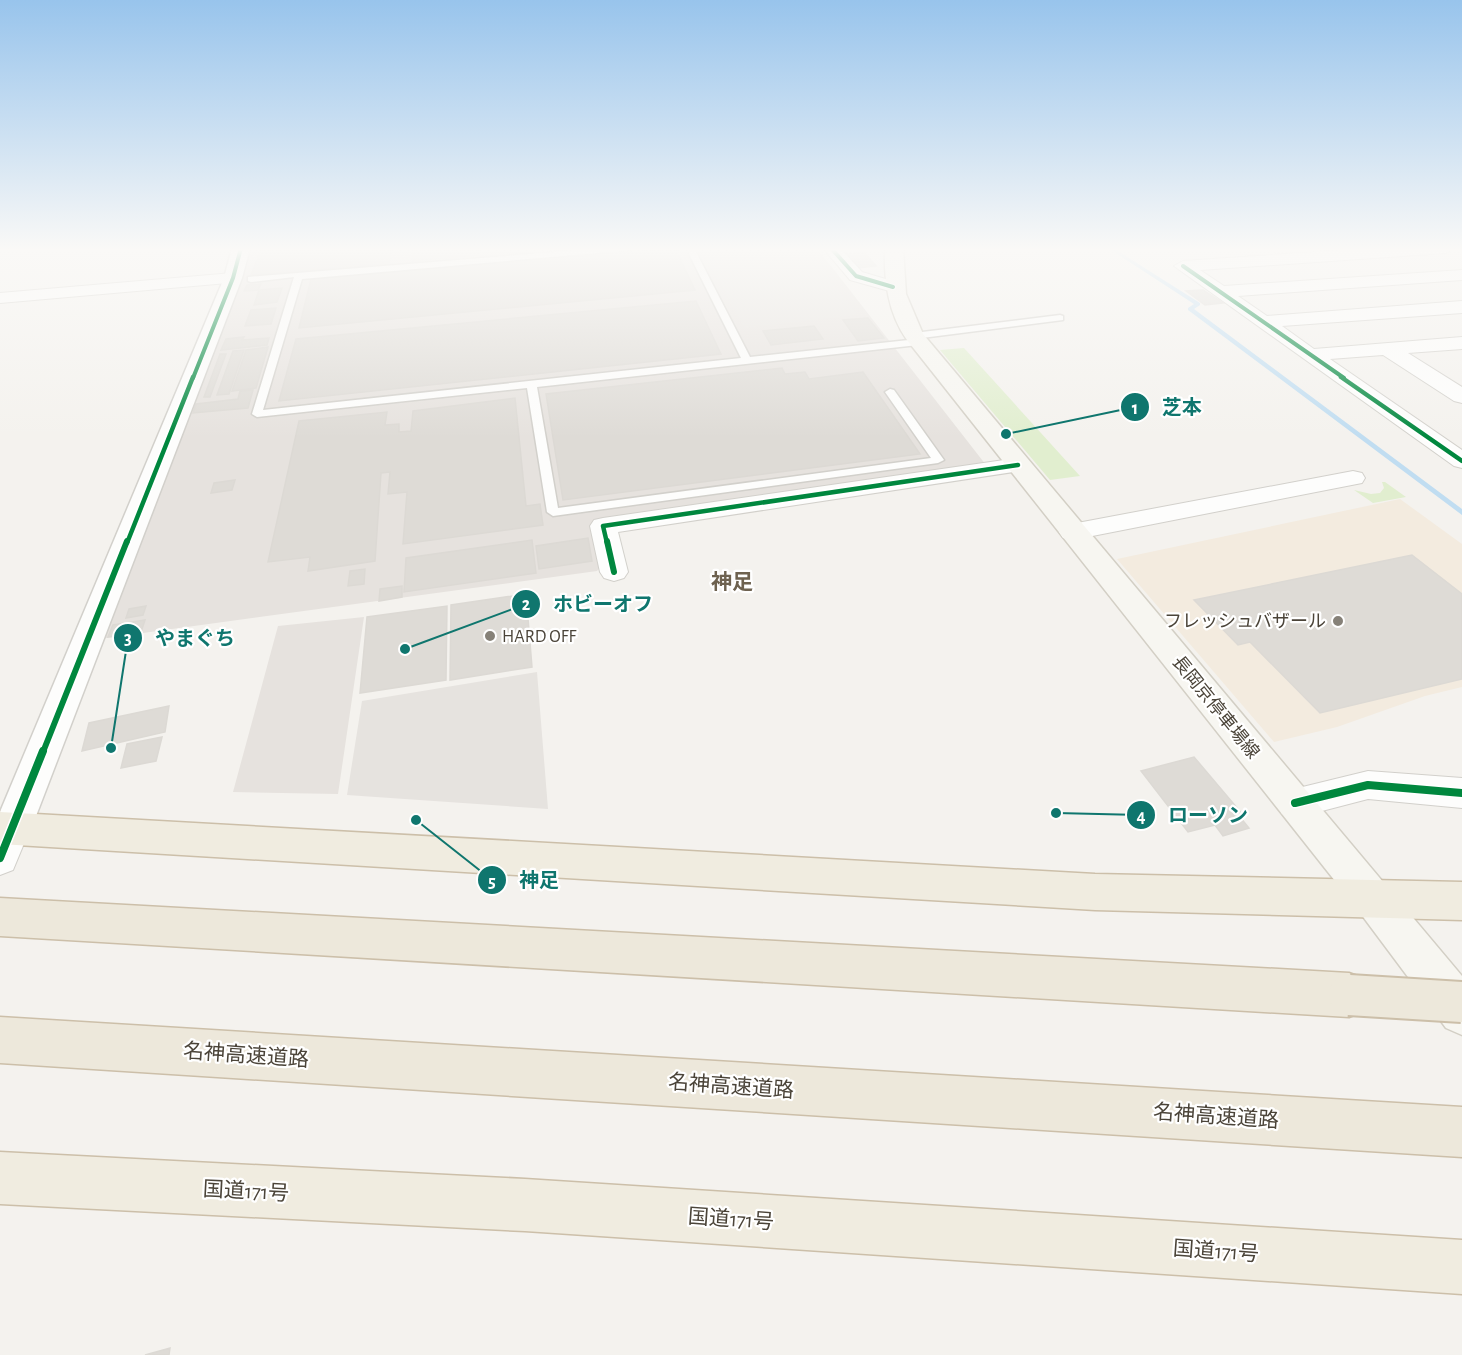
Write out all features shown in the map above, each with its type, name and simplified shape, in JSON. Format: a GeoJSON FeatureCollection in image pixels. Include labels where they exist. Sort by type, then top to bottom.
{"type":"FeatureCollection","features":[{"type":"Feature","properties":{"kind":"highway"},"geometry":{"type":"LineString","coordinates":[[4,838],[1095,892],[1372,897],[1462,902]]}},
{"type":"Feature","properties":{"kind":"highway"},"geometry":{"type":"LineString","coordinates":[[0,917],[1462,1002]]}},
{"type":"Feature","properties":{"kind":"highway","name":"名神高速道路"},"geometry":{"type":"LineString","coordinates":[[0,1040],[1461,1132]]}},
{"type":"Feature","properties":{"kind":"highway","name":"国道171号"},"geometry":{"type":"LineString","coordinates":[[0,1178],[525,1205],[1462,1267]]}},
{"type":"Feature","properties":{"kind":"main road","name":"長岡京停車場線"},"geometry":{"type":"LineString","coordinates":[[901,311],[916,339],[1372,897],[1462,1012]]}},
{"type":"Feature","properties":{"kind":"street"},"geometry":{"type":"LineString","coordinates":[[4,838],[222,311]]}},
{"type":"Feature","properties":{"kind":"street"},"geometry":{"type":"LineString","coordinates":[[1247,311],[1462,461]]}},
{"type":"Feature","properties":{"kind":"street"},"geometry":{"type":"LineString","coordinates":[[1262,322],[1406,311]]}},
{"type":"Feature","properties":{"kind":"street"},"geometry":{"type":"LineString","coordinates":[[1310,355],[1462,343]]}},
{"type":"Feature","properties":{"kind":"street"},"geometry":{"type":"LineString","coordinates":[[1388,349],[1462,396]]}},
{"type":"Feature","properties":{"kind":"street"},"geometry":{"type":"LineString","coordinates":[[614,572],[603,526],[1018,465]]}},
{"type":"Feature","properties":{"kind":"street"},"geometry":{"type":"LineString","coordinates":[[1072,532],[1353,478]]}},
{"type":"Feature","properties":{"kind":"street"},"geometry":{"type":"LineString","coordinates":[[1295,803],[1368,785],[1462,793]]}},
{"type":"Feature","properties":{"kind":"lane"},"geometry":{"type":"LineString","coordinates":[[288,311],[257,414],[747,360],[1060,318]]}},
{"type":"Feature","properties":{"kind":"lane"},"geometry":{"type":"LineString","coordinates":[[722,311],[747,360]]}},
{"type":"Feature","properties":{"kind":"lane"},"geometry":{"type":"LineString","coordinates":[[531,384],[553,512],[938,460],[890,392]]}},
{"type":"Feature","properties":{"kind":"shaded area"},"geometry":{"type":"Polygon","coordinates":[[[229,311],[866,311],[986,465],[600,522],[603,564],[597,571],[99,639],[229,311]]]}},
{"type":"Feature","properties":{"kind":"shaded area"},"geometry":{"type":"Polygon","coordinates":[[[735,311],[854,311],[857,315],[744,328],[735,311]]]}},
{"type":"Feature","properties":{"kind":"shaded area"},"geometry":{"type":"Polygon","coordinates":[[[1400,499],[1462,544],[1462,687],[1425,696],[1337,727],[1274,742],[1117,559],[1400,499]]]}},
{"type":"Feature","properties":{"kind":"shaded area"},"geometry":{"type":"Polygon","coordinates":[[[364,617],[338,794],[233,792],[278,626],[364,617]]]}},
{"type":"Feature","properties":{"kind":"shaded area"},"geometry":{"type":"Polygon","coordinates":[[[537,672],[548,809],[347,795],[362,701],[537,672]]]}},
{"type":"Feature","properties":{"kind":"green space"},"geometry":{"type":"Polygon","coordinates":[[[964,348],[1080,476],[1050,480],[940,350],[964,348]]]}},
{"type":"Feature","properties":{"kind":"green space"},"geometry":{"type":"Polygon","coordinates":[[[1382,482],[1406,497],[1373,503],[1354,490],[1371,494],[1380,493],[1384,488],[1382,482]]]}},
{"type":"Feature","properties":{"kind":"building"},"geometry":{"type":"Polygon","coordinates":[[[251,311],[275,311],[271,324],[245,326],[251,311]]]}},
{"type":"Feature","properties":{"kind":"building"},"geometry":{"type":"Polygon","coordinates":[[[303,311],[474,311],[299,328],[303,311]]]}},
{"type":"Feature","properties":{"kind":"building"},"geometry":{"type":"Polygon","coordinates":[[[588,311],[701,311],[721,354],[279,401],[296,339],[588,311]]]}},
{"type":"Feature","properties":{"kind":"building"},"geometry":{"type":"Polygon","coordinates":[[[868,318],[884,338],[858,341],[843,320],[868,318]]]}},
{"type":"Feature","properties":{"kind":"building"},"geometry":{"type":"Polygon","coordinates":[[[814,326],[823,339],[771,345],[763,331],[814,326]]]}},
{"type":"Feature","properties":{"kind":"building"},"geometry":{"type":"Polygon","coordinates":[[[244,337],[242,340],[269,338],[267,345],[221,350],[226,339],[244,337]]]}},
{"type":"Feature","properties":{"kind":"building"},"geometry":{"type":"Polygon","coordinates":[[[268,347],[256,388],[232,391],[246,350],[268,347]]]}},
{"type":"Feature","properties":{"kind":"building"},"geometry":{"type":"Polygon","coordinates":[[[244,350],[229,394],[217,395],[233,351],[244,350]]]}},
{"type":"Feature","properties":{"kind":"building"},"geometry":{"type":"Polygon","coordinates":[[[220,354],[226,354],[210,397],[204,397],[220,354]]]}},
{"type":"Feature","properties":{"kind":"building"},"geometry":{"type":"Polygon","coordinates":[[[782,368],[785,374],[805,372],[809,379],[863,372],[920,454],[563,500],[546,394],[782,368]]]}},
{"type":"Feature","properties":{"kind":"building"},"geometry":{"type":"Polygon","coordinates":[[[253,390],[248,408],[193,413],[196,404],[238,399],[240,391],[253,390]]]}},
{"type":"Feature","properties":{"kind":"building"},"geometry":{"type":"Polygon","coordinates":[[[515,398],[526,506],[540,504],[543,525],[403,544],[407,492],[388,494],[390,472],[381,473],[375,561],[308,571],[310,557],[268,562],[299,421],[387,412],[385,425],[399,424],[399,432],[411,431],[413,411],[515,398]]]}},
{"type":"Feature","properties":{"kind":"building"},"geometry":{"type":"Polygon","coordinates":[[[235,480],[232,490],[211,493],[214,483],[235,480]]]}},
{"type":"Feature","properties":{"kind":"building"},"geometry":{"type":"Polygon","coordinates":[[[588,538],[592,561],[539,569],[536,546],[588,538]]]}},
{"type":"Feature","properties":{"kind":"building"},"geometry":{"type":"Polygon","coordinates":[[[532,540],[536,573],[404,592],[406,558],[532,540]]]}},
{"type":"Feature","properties":{"kind":"building","name":"フレッシュバザール"},"geometry":{"type":"Polygon","coordinates":[[[1412,555],[1462,594],[1462,679],[1320,713],[1250,642],[1238,645],[1194,600],[1412,555]]]}},
{"type":"Feature","properties":{"kind":"building"},"geometry":{"type":"Polygon","coordinates":[[[365,569],[364,584],[348,586],[350,571],[365,569]]]}},
{"type":"Feature","properties":{"kind":"building"},"geometry":{"type":"Polygon","coordinates":[[[402,586],[402,597],[379,601],[380,589],[402,586]]]}},
{"type":"Feature","properties":{"kind":"building","name":"HARD OFF"},"geometry":{"type":"Polygon","coordinates":[[[526,594],[532,667],[450,680],[451,605],[526,594]]]}},
{"type":"Feature","properties":{"kind":"building"},"geometry":{"type":"Polygon","coordinates":[[[146,606],[143,615],[126,618],[129,609],[146,606]]]}},
{"type":"Feature","properties":{"kind":"building"},"geometry":{"type":"Polygon","coordinates":[[[447,606],[446,680],[360,693],[367,617],[447,606]]]}},
{"type":"Feature","properties":{"kind":"building"},"geometry":{"type":"Polygon","coordinates":[[[145,620],[141,632],[108,637],[113,625],[145,620]]]}},
{"type":"Feature","properties":{"kind":"building"},"geometry":{"type":"Polygon","coordinates":[[[169,706],[165,732],[82,751],[89,723],[169,706]]]}},
{"type":"Feature","properties":{"kind":"building"},"geometry":{"type":"Polygon","coordinates":[[[162,737],[156,761],[121,768],[127,744],[162,737]]]}},
{"type":"Feature","properties":{"kind":"building"},"geometry":{"type":"Polygon","coordinates":[[[1194,757],[1244,816],[1240,817],[1249,828],[1223,836],[1215,825],[1188,832],[1141,771],[1194,757]]]}},
{"type":"Feature","properties":{"kind":"building"},"geometry":{"type":"Polygon","coordinates":[[[170,1348],[169,1355],[145,1355],[170,1348]]]}},
{"type":"Feature","properties":{"kind":"waterway"},"geometry":{"type":"LineString","coordinates":[[1193,311],[1462,513]]}},
{"type":"Feature","properties":{"kind":"cycle path"},"geometry":{"type":"LineString","coordinates":[[0,858],[220,311]]}},
{"type":"Feature","properties":{"kind":"cycle path"},"geometry":{"type":"LineString","coordinates":[[1248,311],[1462,461]]}},
{"type":"Feature","properties":{"kind":"cycle path"},"geometry":{"type":"LineString","coordinates":[[614,572],[603,526],[1018,465]]}},
{"type":"Feature","properties":{"kind":"cycle path"},"geometry":{"type":"LineString","coordinates":[[1295,803],[1368,785],[1462,793]]}},
{"type":"Feature","properties":{"kind":"place","name":"芝本"},"geometry":{"type":"Point","coordinates":[1006,434]}},
{"type":"Feature","properties":{"kind":"place","name":"フレッシュバザール"},"geometry":{"type":"Point","coordinates":[1338,621]}},
{"type":"Feature","properties":{"kind":"place","name":"HARD OFF"},"geometry":{"type":"Point","coordinates":[490,636]}},
{"type":"Feature","properties":{"kind":"place","name":"ホビーオフ"},"geometry":{"type":"Point","coordinates":[405,649]}},
{"type":"Feature","properties":{"kind":"place","name":"やまぐち"},"geometry":{"type":"Point","coordinates":[111,748]}},
{"type":"Feature","properties":{"kind":"place","name":"ローソン"},"geometry":{"type":"Point","coordinates":[1056,813]}},
{"type":"Feature","properties":{"kind":"place","name":"神足"},"geometry":{"type":"Point","coordinates":[416,820]}},
{"type":"Feature","properties":{"kind":"district","name":"神足"},"geometry":{"type":"Point","coordinates":[732,582]}}]}
